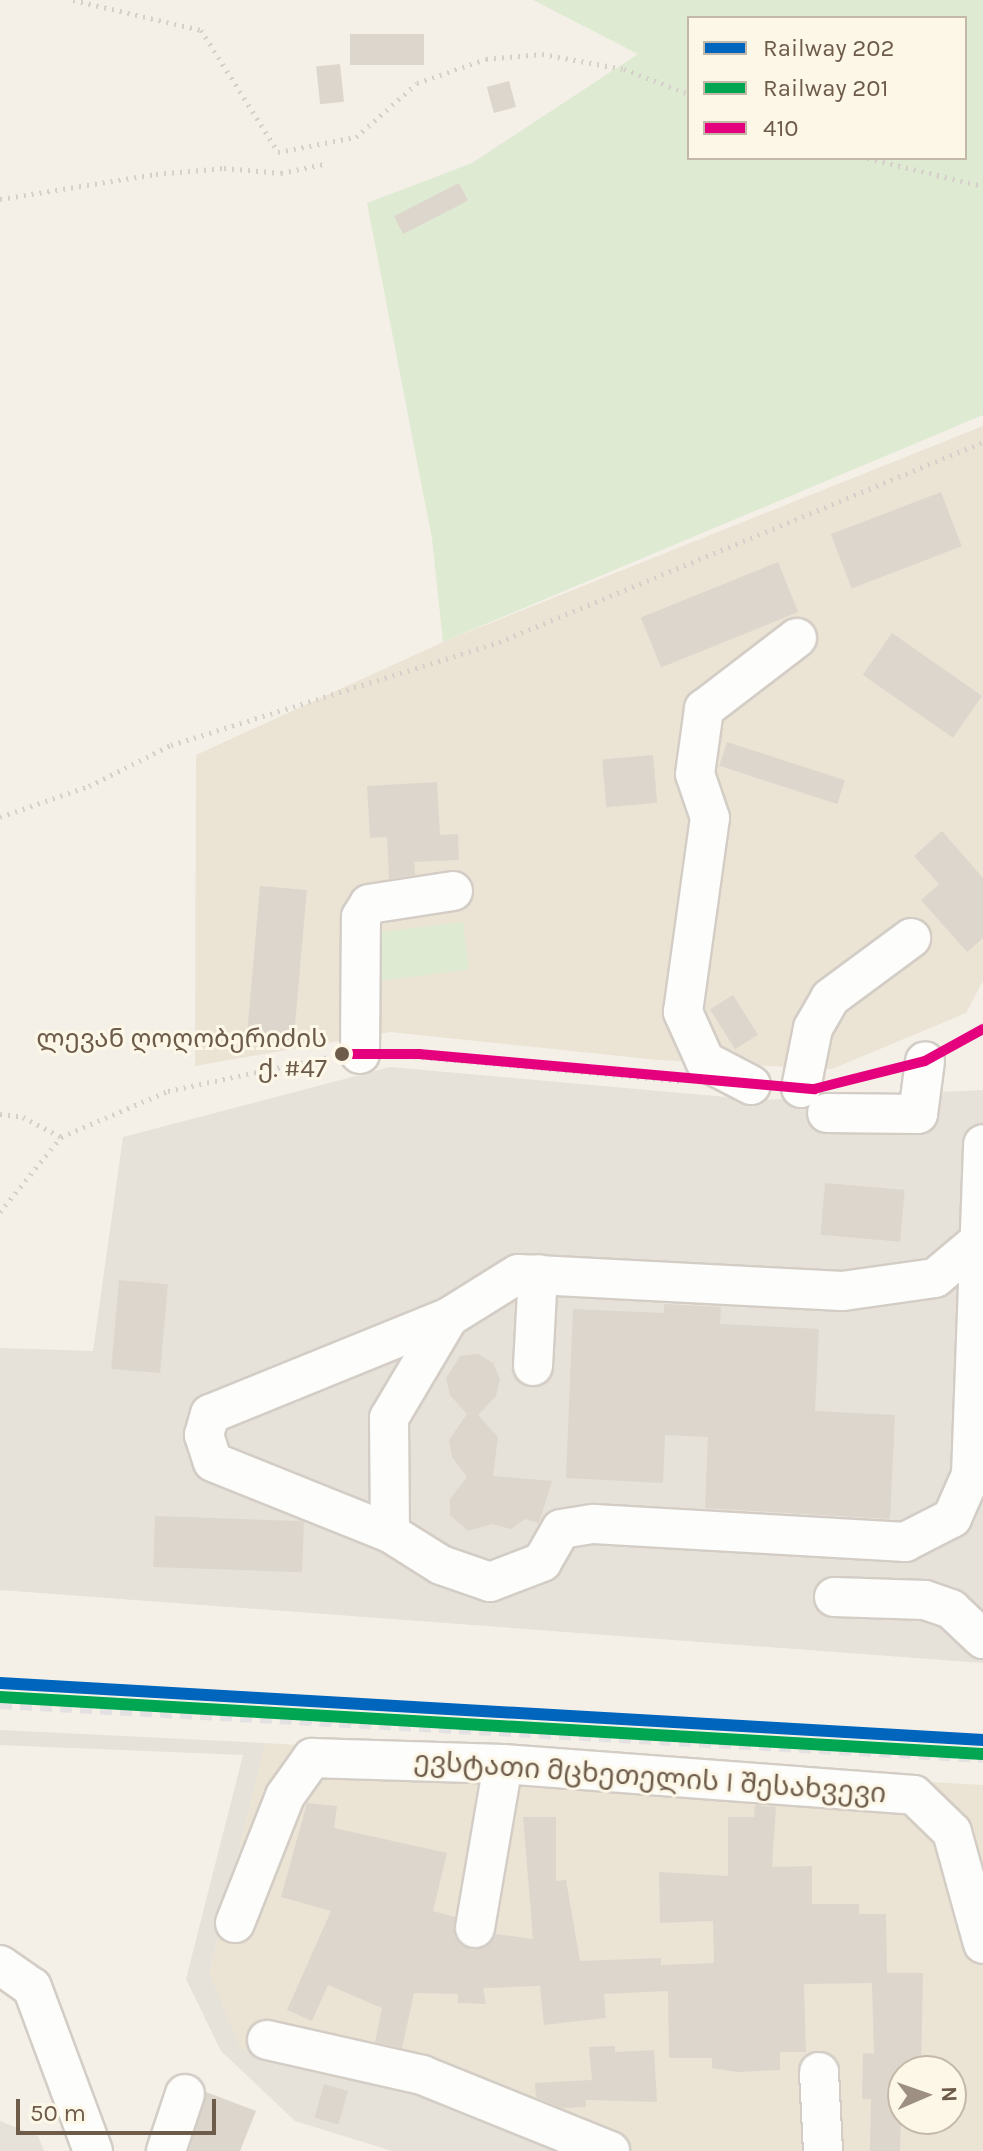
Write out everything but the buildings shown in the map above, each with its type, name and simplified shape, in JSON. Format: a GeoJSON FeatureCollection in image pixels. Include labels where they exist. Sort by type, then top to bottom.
{"type":"FeatureCollection","features":[{"type":"Feature","properties":{"kind":"street"},"geometry":{"type":"LineString","coordinates":[[751,1085],[705,1061],[683,1012],[710,818],[695,774],[704,709],[797,638]]}},
{"type":"Feature","properties":{"kind":"street"},"geometry":{"type":"LineString","coordinates":[[360,1054],[361,917],[369,904],[453,891]]}},
{"type":"Feature","properties":{"kind":"street"},"geometry":{"type":"LineString","coordinates":[[911,938],[830,998],[813,1028],[814,1101],[918,1114],[925,1061]]}},
{"type":"Feature","properties":{"kind":"street"},"geometry":{"type":"LineString","coordinates":[[979,1241],[935,1278],[842,1291],[518,1274],[449,1317],[210,1414],[204,1435],[213,1462],[390,1533],[441,1565],[490,1582],[542,1562],[561,1529],[594,1524],[905,1542],[952,1518],[971,1475],[983,1144]]}},
{"type":"Feature","properties":{"kind":"street"},"geometry":{"type":"LineString","coordinates":[[533,1366],[538,1274]]}},
{"type":"Feature","properties":{"kind":"street"},"geometry":{"type":"LineString","coordinates":[[390,1533],[389,1418],[449,1317]]}},
{"type":"Feature","properties":{"kind":"street"},"geometry":{"type":"LineString","coordinates":[[834,1597],[925,1600],[951,1609],[983,1639]]}},
{"type":"Feature","properties":{"kind":"street","name":"ევსტათი მცხეთელის I შესახვევი"},"geometry":{"type":"LineString","coordinates":[[235,1923],[285,1796],[312,1758],[503,1764],[914,1795],[952,1832],[983,1944]]}},
{"type":"Feature","properties":{"kind":"street"},"geometry":{"type":"LineString","coordinates":[[475,1928],[503,1764]]}},
{"type":"Feature","properties":{"kind":"street"},"geometry":{"type":"LineString","coordinates":[[0,1965],[32,1987],[93,2151]]}},
{"type":"Feature","properties":{"kind":"street"},"geometry":{"type":"LineString","coordinates":[[267,2040],[422,2075],[610,2151]]}},
{"type":"Feature","properties":{"kind":"street"},"geometry":{"type":"LineString","coordinates":[[819,2072],[823,2151]]}},
{"type":"Feature","properties":{"kind":"street"},"geometry":{"type":"LineString","coordinates":[[166,2151],[185,2094]]}},
{"type":"Feature","properties":{"kind":"path"},"geometry":{"type":"LineString","coordinates":[[73,0],[201,30],[278,152],[356,137],[417,83],[486,59],[542,54],[624,69],[687,93]]}},
{"type":"Feature","properties":{"kind":"path"},"geometry":{"type":"LineString","coordinates":[[875,160],[983,186]]}},
{"type":"Feature","properties":{"kind":"path"},"geometry":{"type":"LineString","coordinates":[[0,199],[156,174],[224,168],[281,173],[324,164]]}},
{"type":"Feature","properties":{"kind":"path"},"geometry":{"type":"LineString","coordinates":[[0,817],[89,786],[171,745],[499,642],[983,442]]}},
{"type":"Feature","properties":{"kind":"path"},"geometry":{"type":"LineString","coordinates":[[814,1101],[925,1061],[983,1029]]}},
{"type":"Feature","properties":{"kind":"path"},"geometry":{"type":"LineString","coordinates":[[0,1212],[61,1137],[168,1091],[360,1054],[433,1055],[690,1081]]}},
{"type":"Feature","properties":{"kind":"path"},"geometry":{"type":"LineString","coordinates":[[0,1114],[23,1117],[61,1137]]}},
{"type":"Feature","properties":{"kind":"shaded area"},"geometry":{"type":"Polygon","coordinates":[[[983,426],[983,981],[966,1013],[832,1069],[658,1060],[390,1032],[195,1066],[196,755],[443,642],[983,426]]]}},
{"type":"Feature","properties":{"kind":"shaded area"},"geometry":{"type":"Polygon","coordinates":[[[390,1067],[760,1100],[983,1090],[983,1663],[0,1590],[0,1348],[93,1351],[123,1137],[390,1067]]]}},
{"type":"Feature","properties":{"kind":"shaded area"},"geometry":{"type":"Polygon","coordinates":[[[0,1730],[265,1743],[209,1973],[241,2049],[367,2076],[578,2151],[392,2151],[295,2121],[221,2051],[186,1979],[243,1755],[0,1745],[0,1730]]]}},
{"type":"Feature","properties":{"kind":"shaded area"},"geometry":{"type":"Polygon","coordinates":[[[265,1743],[983,1785],[983,2151],[578,2151],[367,2076],[241,2050],[209,1973],[265,1743]]]}},
{"type":"Feature","properties":{"kind":"shaded area"},"geometry":{"type":"Polygon","coordinates":[[[0,2121],[38,2136],[44,2151],[0,2151],[0,2121]]]}},
{"type":"Feature","properties":{"kind":"green space"},"geometry":{"type":"Polygon","coordinates":[[[533,0],[983,0],[983,415],[443,642],[432,539],[367,203],[472,163],[638,54],[533,0]]]}},
{"type":"Feature","properties":{"kind":"green space"},"geometry":{"type":"Polygon","coordinates":[[[463,922],[469,970],[375,981],[369,934],[463,922]]]}},
{"type":"Feature","properties":{"kind":"railway"},"geometry":{"type":"LineString","coordinates":[[0,1706],[983,1760]]}},
{"type":"Feature","properties":{"kind":"rail line","name":"202"},"geometry":{"type":"LineString","coordinates":[[0,1683],[983,1740]]}},
{"type":"Feature","properties":{"kind":"rail line","name":"201"},"geometry":{"type":"LineString","coordinates":[[0,1697],[982,1754]]}},
{"type":"Feature","properties":{"kind":"transit line","name":"410"},"geometry":{"type":"LineString","coordinates":[[342,1054],[419,1054],[814,1089],[925,1061],[983,1029]]}},
{"type":"Feature","properties":{"kind":"place","name":"ლევან ღოღობერიძის ქ. #47"},"geometry":{"type":"Point","coordinates":[342,1054]}}]}
